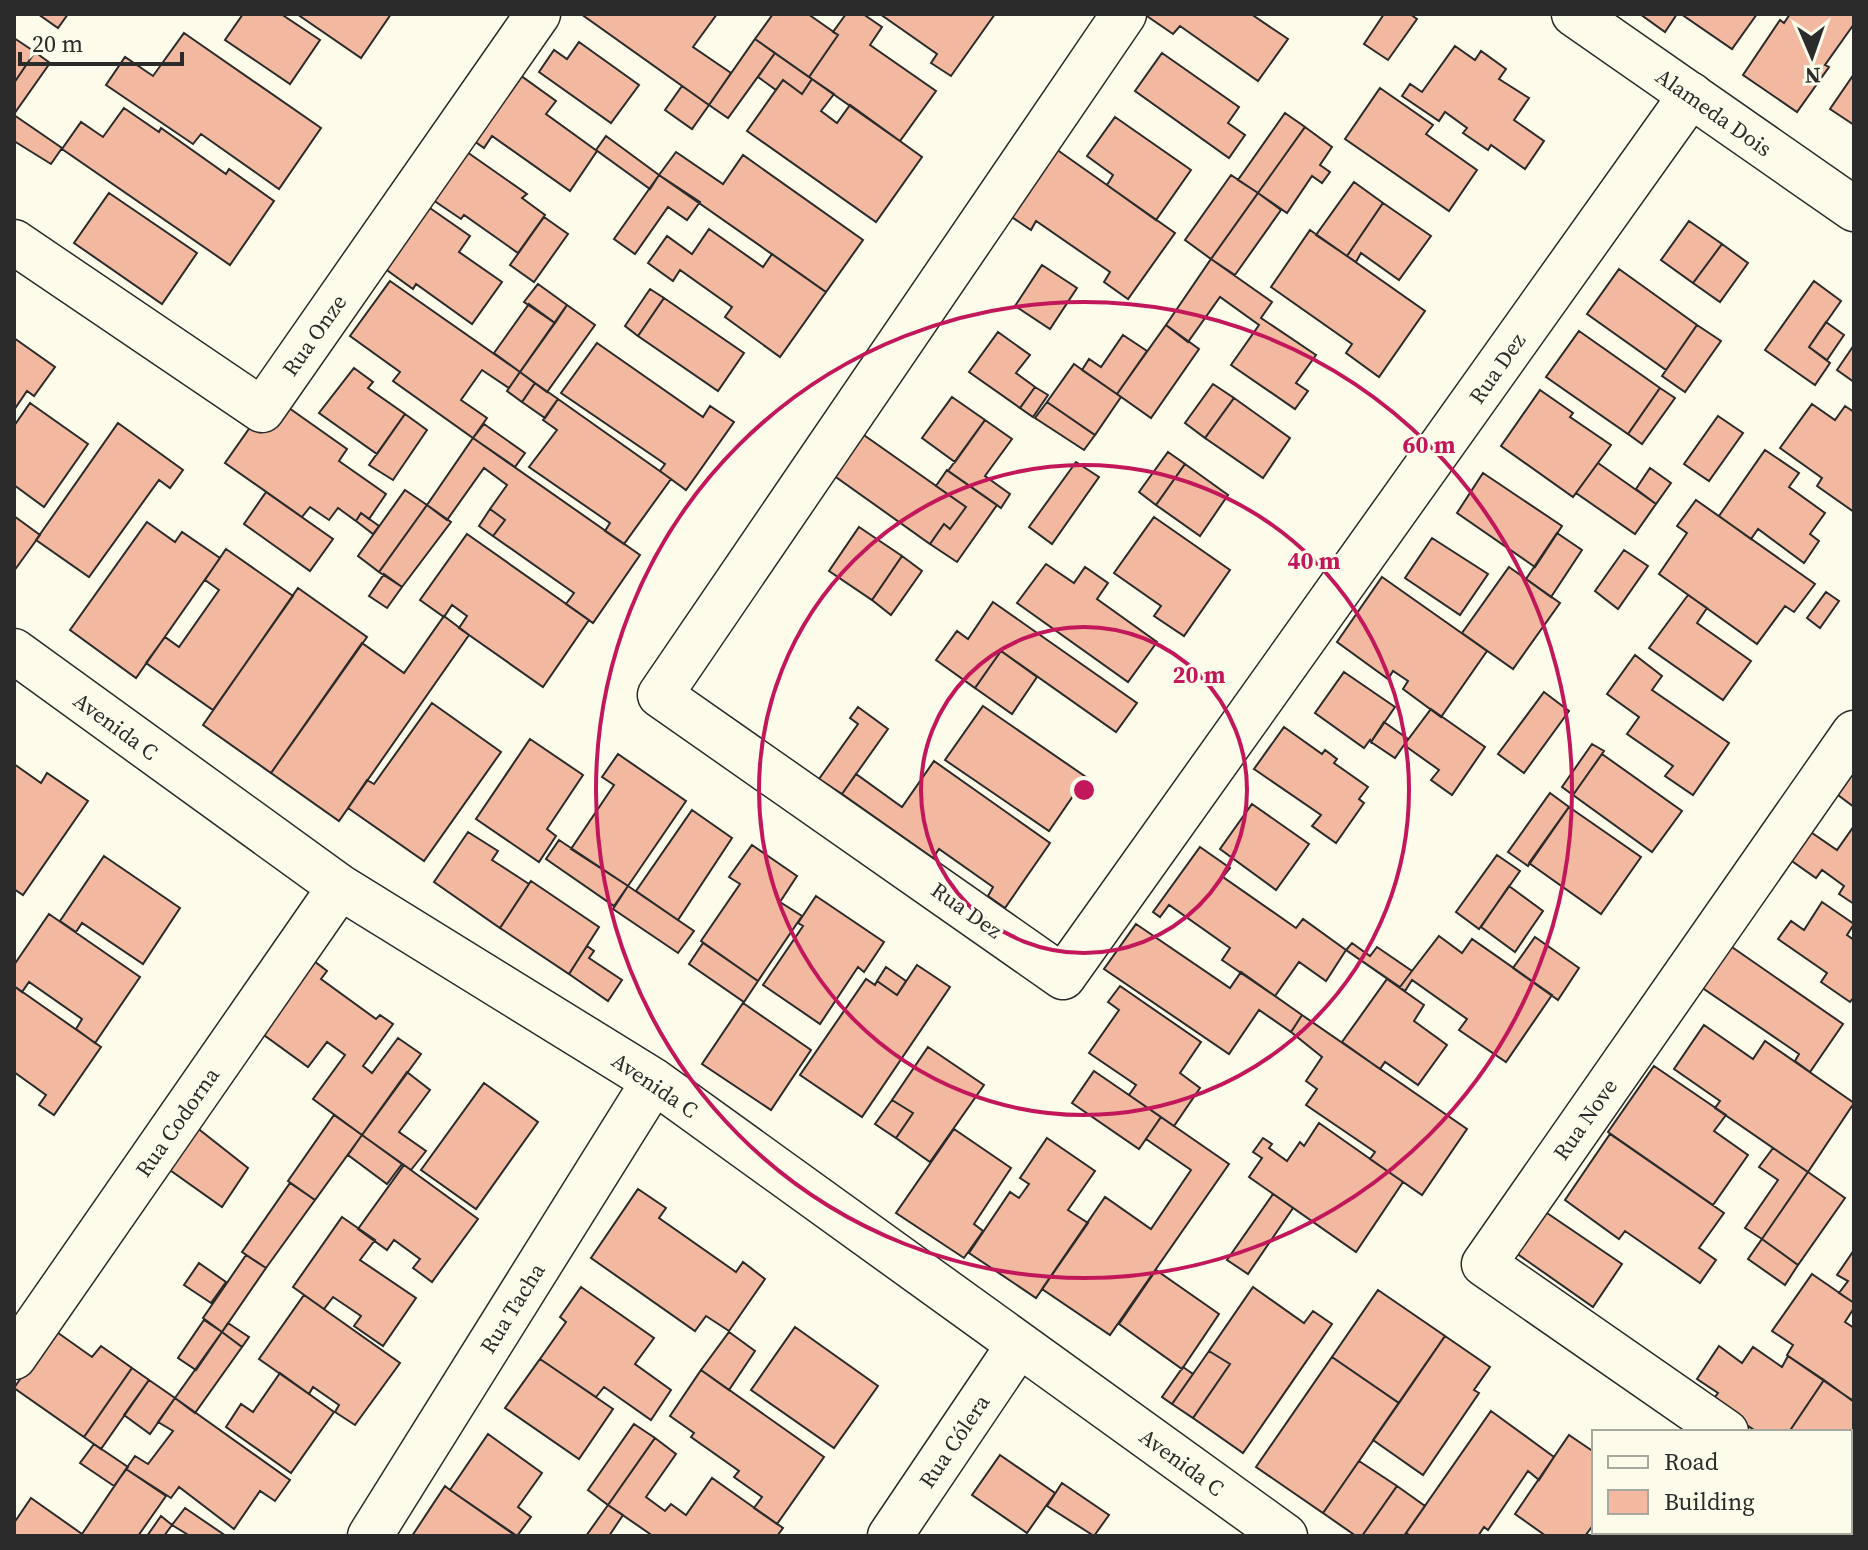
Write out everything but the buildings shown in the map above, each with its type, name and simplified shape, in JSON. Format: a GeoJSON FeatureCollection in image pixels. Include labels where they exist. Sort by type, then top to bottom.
{"type":"FeatureCollection","features":[{"type":"Feature","properties":{"kind":"street","name":"Rua Onze"},"geometry":{"type":"LineString","coordinates":[[14,242],[262,410],[538,14]]}},
{"type":"Feature","properties":{"kind":"street","name":"Rua Dez"},"geometry":{"type":"LineString","coordinates":[[1124,14],[660,695],[1063,977],[1691,95]]}},
{"type":"Feature","properties":{"kind":"street","name":"Alameda Dois"},"geometry":{"type":"LineString","coordinates":[[1574,14],[1854,209]]}},
{"type":"Feature","properties":{"kind":"street","name":"Avenida C"},"geometry":{"type":"LineString","coordinates":[[14,651],[340,887],[654,1081],[1285,1536]]}},
{"type":"Feature","properties":{"kind":"street","name":"Rua Nove"},"geometry":{"type":"LineString","coordinates":[[1723,1430],[1484,1264],[1854,733]]}},
{"type":"Feature","properties":{"kind":"street","name":"Rua Codorna"},"geometry":{"type":"LineString","coordinates":[[14,1357],[340,887]]}},
{"type":"Feature","properties":{"kind":"street","name":"Rua Tacha"},"geometry":{"type":"LineString","coordinates":[[370,1536],[654,1081]]}},
{"type":"Feature","properties":{"kind":"street","name":"Rua Cólera"},"geometry":{"type":"LineString","coordinates":[[890,1536],[1018,1346]]}}]}
